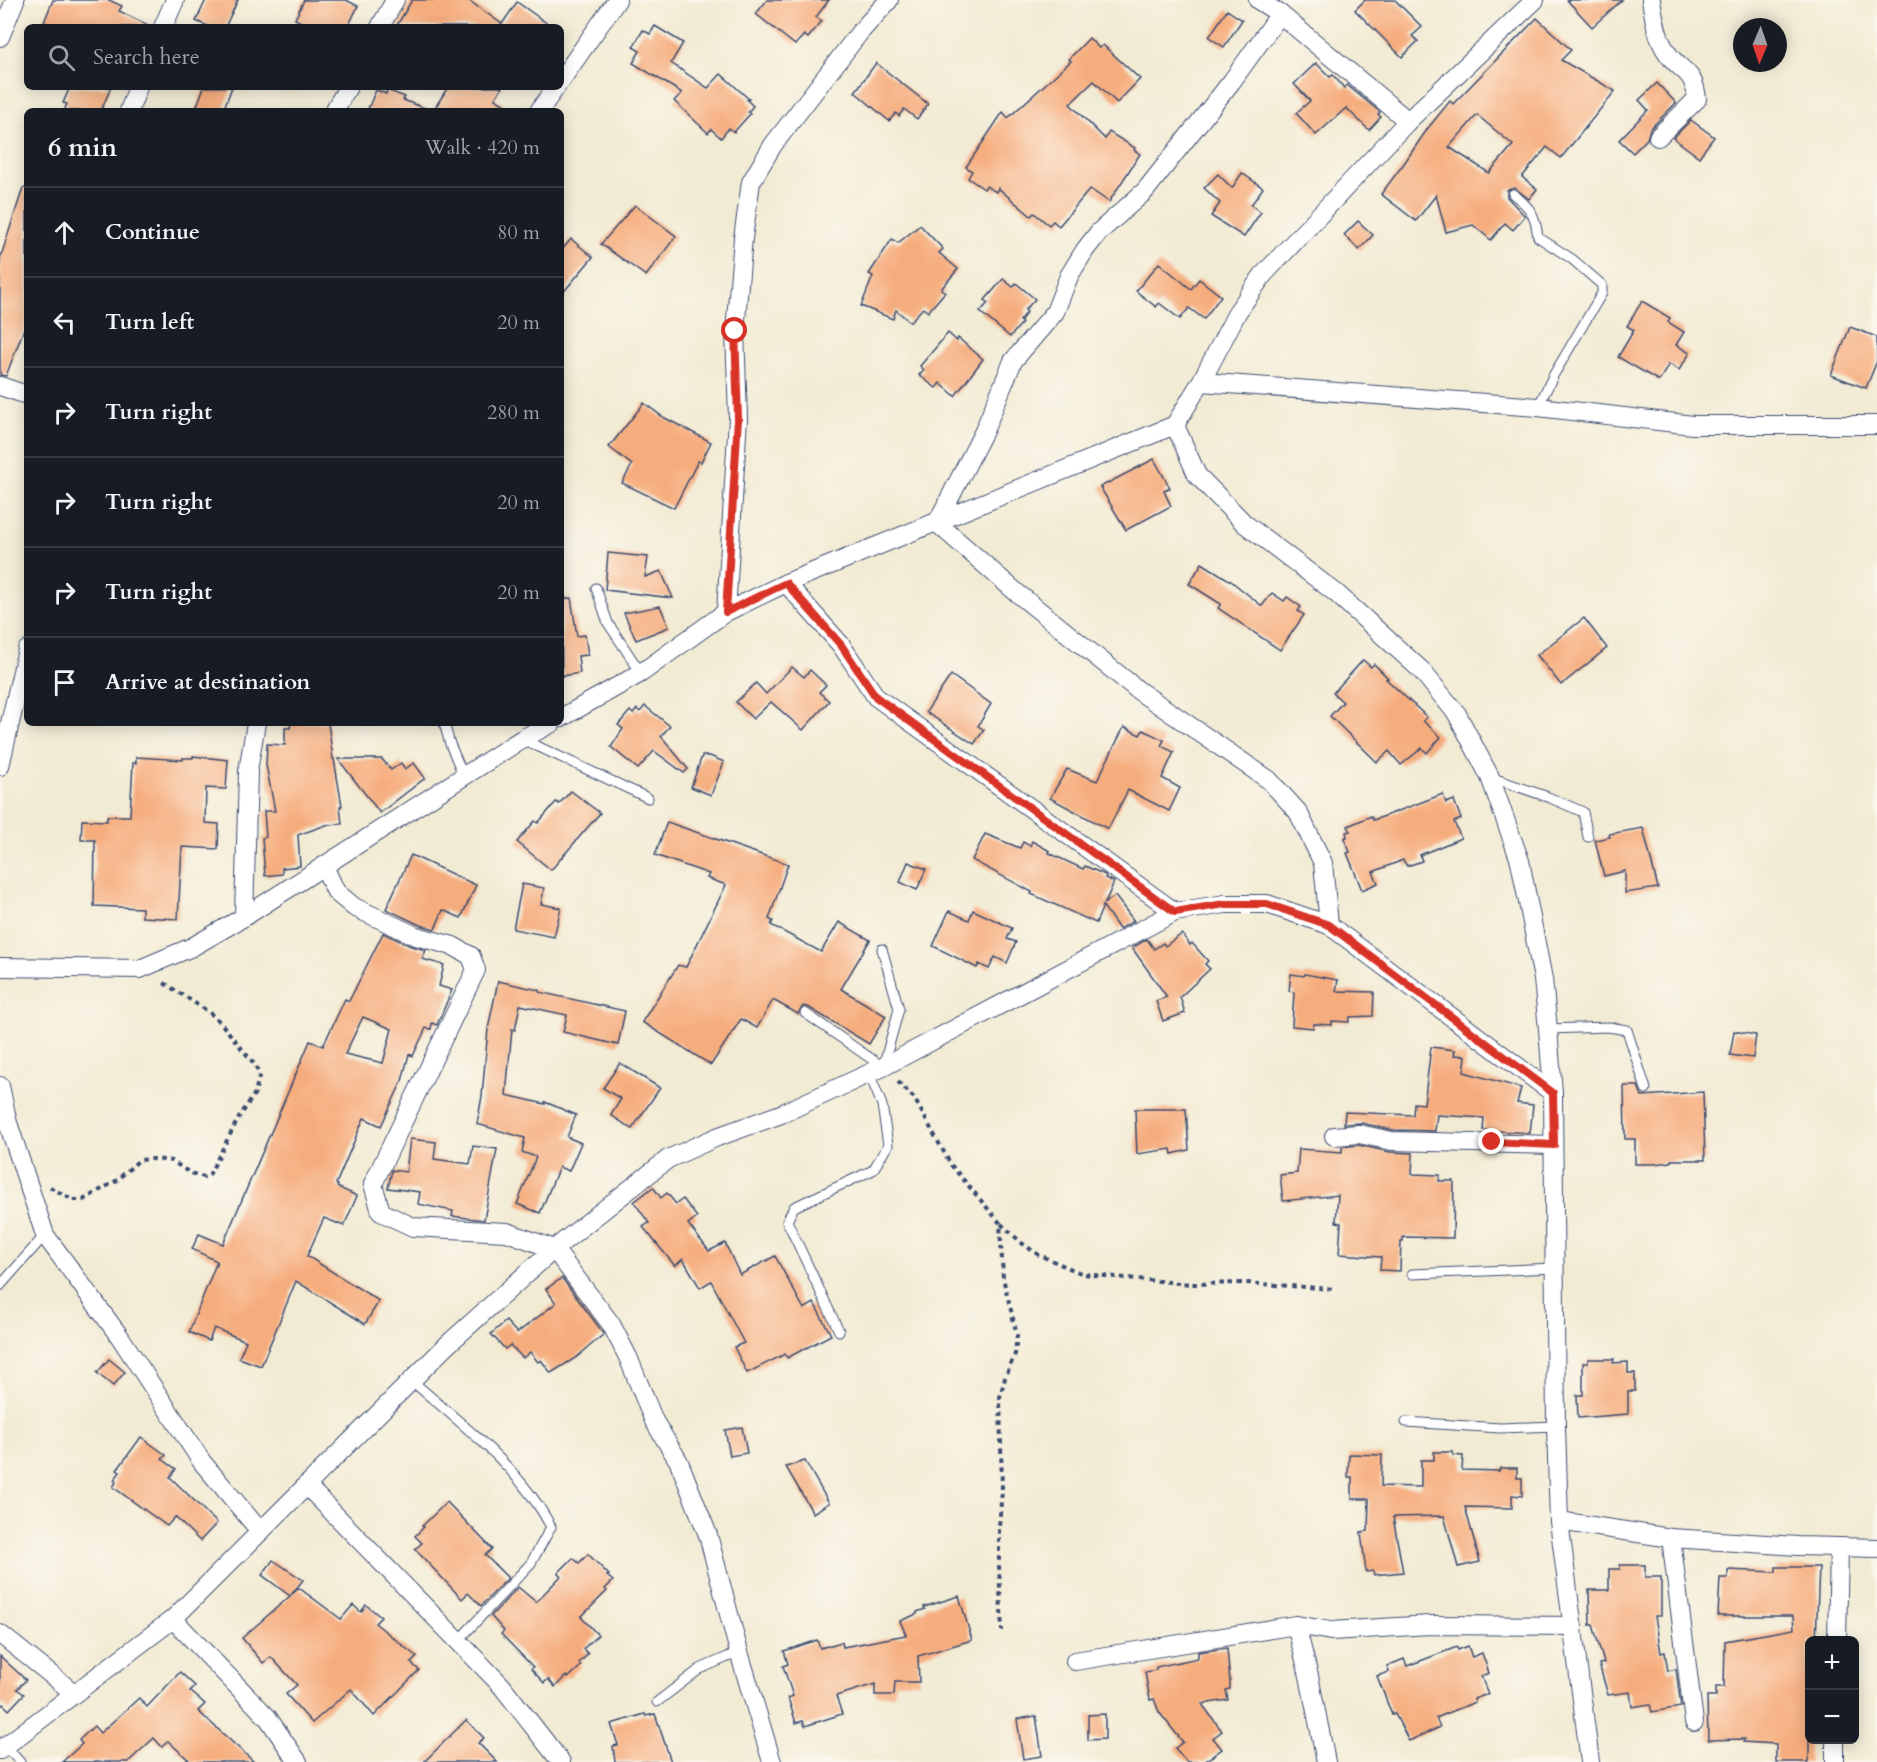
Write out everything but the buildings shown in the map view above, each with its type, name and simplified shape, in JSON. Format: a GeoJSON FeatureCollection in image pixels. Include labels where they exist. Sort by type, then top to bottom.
{"type":"FeatureCollection","features":[{"type":"Feature","properties":{"kind":"street"},"geometry":{"type":"LineString","coordinates":[[0,37],[15,0]]}},
{"type":"Feature","properties":{"kind":"street"},"geometry":{"type":"LineString","coordinates":[[164,24],[175,0]]}},
{"type":"Feature","properties":{"kind":"street"},"geometry":{"type":"LineString","coordinates":[[382,24],[395,0]]}},
{"type":"Feature","properties":{"kind":"street"},"geometry":{"type":"LineString","coordinates":[[564,76],[616,0]]}},
{"type":"Feature","properties":{"kind":"street"},"geometry":{"type":"LineString","coordinates":[[726,612],[738,418],[735,331],[743,238],[751,182],[773,145],[860,32],[889,0]]}},
{"type":"Feature","properties":{"kind":"street"},"geometry":{"type":"LineString","coordinates":[[1258,0],[1280,14],[1408,121]]}},
{"type":"Feature","properties":{"kind":"street"},"geometry":{"type":"LineString","coordinates":[[564,716],[640,673],[726,612],[786,583],[1174,425],[1201,382],[1238,311],[1263,275],[1408,121],[1535,0]]}},
{"type":"Feature","properties":{"kind":"street"},"geometry":{"type":"LineString","coordinates":[[1651,0],[1656,28],[1668,53],[1686,70],[1696,85],[1697,99],[1658,137]]}},
{"type":"Feature","properties":{"kind":"street"},"geometry":{"type":"LineString","coordinates":[[937,523],[984,431],[1013,361],[1055,312],[1069,276],[1085,250],[1099,232],[1145,191],[1232,81],[1280,14]]}},
{"type":"Feature","properties":{"kind":"street"},"geometry":{"type":"LineString","coordinates":[[130,108],[137,90]]}},
{"type":"Feature","properties":{"kind":"street"},"geometry":{"type":"LineString","coordinates":[[336,108],[346,90]]}},
{"type":"Feature","properties":{"kind":"street"},"geometry":{"type":"LineString","coordinates":[[541,108],[554,90]]}},
{"type":"Feature","properties":{"kind":"street"},"geometry":{"type":"LineString","coordinates":[[1201,382],[1538,407],[1693,425],[1877,425]]}},
{"type":"Feature","properties":{"kind":"street"},"geometry":{"type":"LineString","coordinates":[[0,386],[24,391]]}},
{"type":"Feature","properties":{"kind":"street"},"geometry":{"type":"LineString","coordinates":[[1174,425],[1197,475],[1245,524],[1336,593],[1420,670],[1457,714],[1490,777],[1520,861],[1543,979],[1553,1093],[1559,1521],[1590,1762]]}},
{"type":"Feature","properties":{"kind":"street"},"geometry":{"type":"LineString","coordinates":[[937,523],[1016,592],[1139,691],[1269,780],[1298,812],[1323,863],[1329,925]]}},
{"type":"Feature","properties":{"kind":"street"},"geometry":{"type":"LineString","coordinates":[[786,583],[841,645],[876,697],[1175,912]]}},
{"type":"Feature","properties":{"kind":"street"},"geometry":{"type":"LineString","coordinates":[[0,766],[24,663]]}},
{"type":"Feature","properties":{"kind":"street"},"geometry":{"type":"LineString","coordinates":[[244,917],[248,771],[256,726]]}},
{"type":"Feature","properties":{"kind":"street"},"geometry":{"type":"LineString","coordinates":[[0,967],[140,969],[192,947],[244,917],[522,739],[546,726]]}},
{"type":"Feature","properties":{"kind":"street"},"geometry":{"type":"LineString","coordinates":[[324,866],[336,892],[354,907],[416,936],[453,946],[471,956],[476,970],[373,1184],[381,1212],[413,1227],[507,1232],[554,1250],[611,1324],[628,1357],[654,1421],[680,1462],[708,1535],[738,1652],[772,1762]]}},
{"type":"Feature","properties":{"kind":"street"},"geometry":{"type":"LineString","coordinates":[[2,1748],[173,1619],[447,1345],[554,1250],[668,1158],[781,1114],[876,1070],[1175,912],[1225,904],[1267,904],[1329,925],[1553,1093]]}},
{"type":"Feature","properties":{"kind":"street"},"geometry":{"type":"LineString","coordinates":[[0,1086],[4,1124],[27,1179],[45,1235],[120,1337],[202,1462],[260,1531]]}},
{"type":"Feature","properties":{"kind":"street"},"geometry":{"type":"LineString","coordinates":[[1334,1136],[1359,1134],[1392,1141],[1554,1145]]}},
{"type":"Feature","properties":{"kind":"street"},"geometry":{"type":"LineString","coordinates":[[306,1485],[501,1684],[561,1762]]}},
{"type":"Feature","properties":{"kind":"street"},"geometry":{"type":"LineString","coordinates":[[1559,1521],[1671,1538],[1877,1548]]}},
{"type":"Feature","properties":{"kind":"street"},"geometry":{"type":"LineString","coordinates":[[1671,1538],[1694,1722]]}},
{"type":"Feature","properties":{"kind":"street"},"geometry":{"type":"LineString","coordinates":[[1837,1636],[1839,1547]]}},
{"type":"Feature","properties":{"kind":"street"},"geometry":{"type":"LineString","coordinates":[[173,1619],[268,1718],[298,1762]]}},
{"type":"Feature","properties":{"kind":"street"},"geometry":{"type":"LineString","coordinates":[[1075,1661],[1296,1625],[1331,1631],[1430,1625],[1573,1626]]}},
{"type":"Feature","properties":{"kind":"street"},"geometry":{"type":"LineString","coordinates":[[1296,1625],[1326,1762]]}},
{"type":"Feature","properties":{"kind":"street"},"geometry":{"type":"LineString","coordinates":[[0,1634],[74,1693]]}},
{"type":"Feature","properties":{"kind":"street"},"geometry":{"type":"LineString","coordinates":[[1835,1744],[1835,1762]]}},
{"type":"Feature","properties":{"kind":"lane"},"geometry":{"type":"LineString","coordinates":[[1513,194],[1529,207],[1536,220],[1538,237],[1572,259],[1602,285],[1602,292],[1553,376],[1538,407]]}},
{"type":"Feature","properties":{"kind":"lane"},"geometry":{"type":"LineString","coordinates":[[596,588],[608,623],[640,673]]}},
{"type":"Feature","properties":{"kind":"lane"},"geometry":{"type":"LineString","coordinates":[[445,726],[464,777]]}},
{"type":"Feature","properties":{"kind":"lane"},"geometry":{"type":"LineString","coordinates":[[522,739],[648,798]]}},
{"type":"Feature","properties":{"kind":"lane"},"geometry":{"type":"LineString","coordinates":[[1490,777],[1548,797],[1582,812],[1588,837]]}},
{"type":"Feature","properties":{"kind":"lane"},"geometry":{"type":"LineString","coordinates":[[839,1331],[787,1221],[794,1207],[873,1170],[888,1145],[876,1070],[899,1009],[882,949]]}},
{"type":"Feature","properties":{"kind":"lane"},"geometry":{"type":"LineString","coordinates":[[805,1013],[876,1070]]}},
{"type":"Feature","properties":{"kind":"lane"},"geometry":{"type":"LineString","coordinates":[[1548,1029],[1608,1027],[1627,1030],[1646,1089]]}},
{"type":"Feature","properties":{"kind":"lane"},"geometry":{"type":"LineString","coordinates":[[0,1286],[45,1235]]}},
{"type":"Feature","properties":{"kind":"lane"},"geometry":{"type":"LineString","coordinates":[[1412,1274],[1555,1268]]}},
{"type":"Feature","properties":{"kind":"lane"},"geometry":{"type":"LineString","coordinates":[[411,1380],[496,1454],[542,1508],[551,1527],[531,1563],[458,1641]]}},
{"type":"Feature","properties":{"kind":"lane"},"geometry":{"type":"LineString","coordinates":[[1406,1422],[1500,1428],[1556,1426]]}},
{"type":"Feature","properties":{"kind":"lane"},"geometry":{"type":"LineString","coordinates":[[657,1702],[700,1669],[738,1652]]}},
{"type":"Feature","properties":{"kind":"lane"},"geometry":{"type":"LineString","coordinates":[[2,1748],[20,1762]]}},
{"type":"Feature","properties":{"kind":"path"},"geometry":{"type":"LineString","coordinates":[[27,1179],[37,1185],[48,1186],[73,1200],[83,1200],[116,1180],[139,1160],[172,1161],[190,1173],[204,1177],[209,1175],[237,1121],[255,1093],[259,1077],[256,1066],[220,1022],[209,1012],[140,969]]}},
{"type":"Feature","properties":{"kind":"path"},"geometry":{"type":"LineString","coordinates":[[876,1070],[914,1098],[951,1165],[1000,1223],[1039,1255],[1083,1274],[1191,1284],[1246,1283],[1334,1289]]}},
{"type":"Feature","properties":{"kind":"path"},"geometry":{"type":"LineString","coordinates":[[1000,1223],[1004,1278],[1017,1335],[1015,1354],[1000,1397],[1002,1490],[999,1566],[1002,1631]]}},
{"type":"Feature","properties":{"kind":"route"},"geometry":{"type":"LineString","coordinates":[[735,331],[738,418],[726,612],[786,583],[841,645],[876,697],[1175,912],[1225,904],[1267,904],[1329,925],[1553,1093],[1554,1145],[1492,1142]]}}]}
